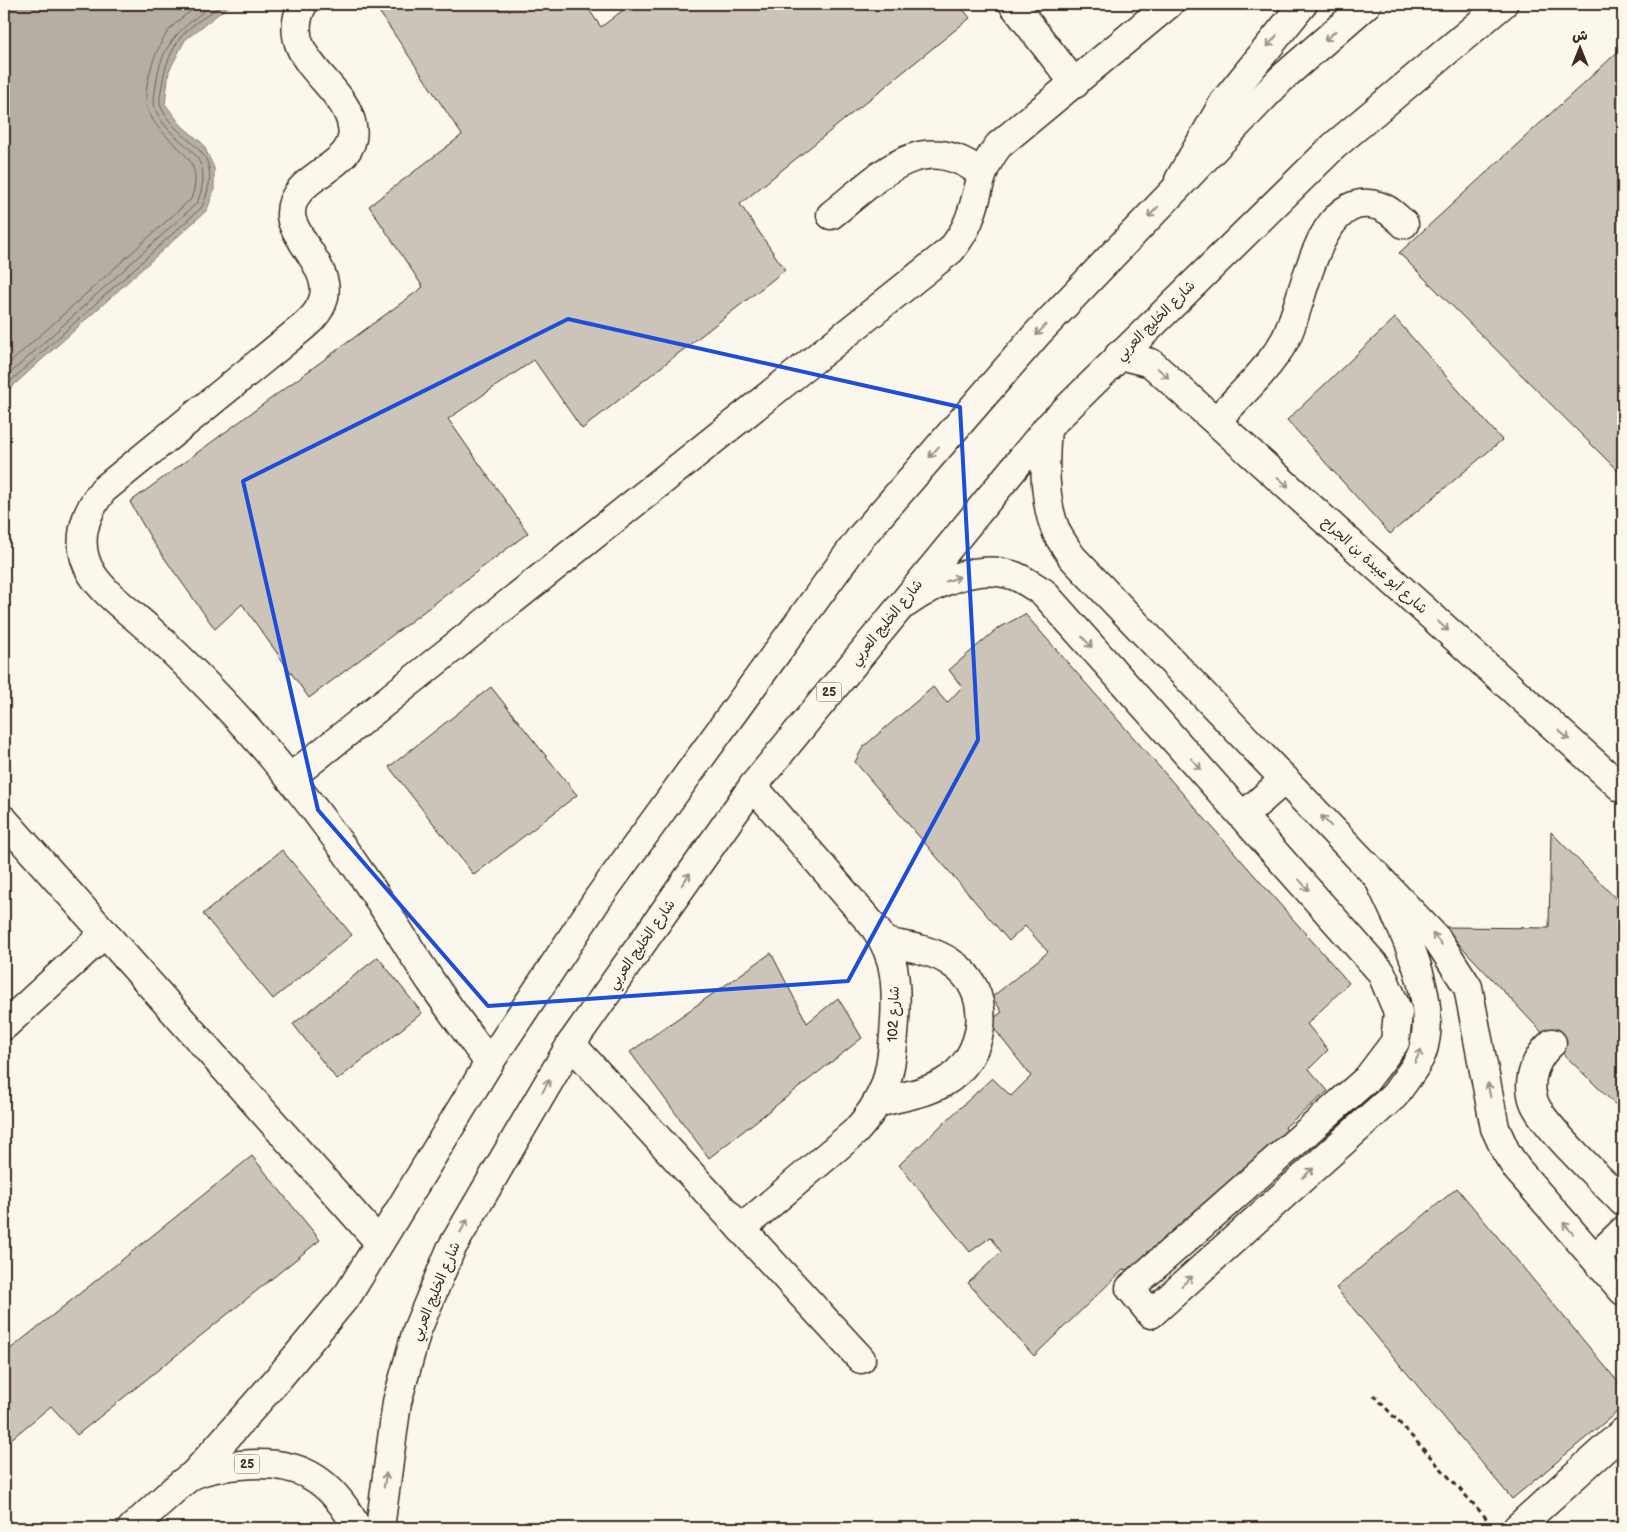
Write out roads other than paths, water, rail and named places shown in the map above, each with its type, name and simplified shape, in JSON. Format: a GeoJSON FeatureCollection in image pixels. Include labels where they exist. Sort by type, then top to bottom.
{"type":"FeatureCollection","features":[{"type":"Feature","properties":{"kind":"main road"},"geometry":{"type":"LineString","coordinates":[[303,4],[299,12],[296,28],[299,44],[307,58],[350,116],[353,128],[352,140],[346,152],[300,190],[292,206],[293,224],[319,267],[324,280],[325,293],[322,307],[314,318],[103,490],[92,504],[85,521],[82,538],[84,556],[91,573],[102,587],[152,631],[200,678],[290,778],[372,889],[433,985],[489,1063]]}},
{"type":"Feature","properties":{"kind":"main road"},"geometry":{"type":"LineString","coordinates":[[1013,4],[1075,84]]}},
{"type":"Feature","properties":{"kind":"main road"},"geometry":{"type":"LineString","coordinates":[[290,778],[951,250],[969,222],[981,173],[988,158],[999,145],[1075,84],[1169,4]]}},
{"type":"Feature","properties":{"kind":"main road"},"geometry":{"type":"LineString","coordinates":[[1175,189],[1224,102],[1303,4]]}},
{"type":"Feature","properties":{"kind":"main road","name":"25"},"geometry":{"type":"LineString","coordinates":[[132,1528],[194,1474],[278,1380],[349,1293],[489,1063],[599,897],[860,538],[1037,334],[1282,78],[1367,4]]}},
{"type":"Feature","properties":{"kind":"main road","name":"شارع الخليج العربي"},"geometry":{"type":"LineString","coordinates":[[380,1528],[397,1402],[417,1330],[451,1249],[571,1044],[753,786],[895,610],[1047,428],[1119,355],[1334,146],[1503,4]]}},
{"type":"Feature","properties":{"kind":"main road"},"geometry":{"type":"LineString","coordinates":[[831,215],[895,165],[909,158],[939,154],[955,157],[981,173]]}},
{"type":"Feature","properties":{"kind":"main road"},"geometry":{"type":"LineString","coordinates":[[1216,421],[1265,368],[1285,338],[1320,240],[1336,218],[1359,205],[1372,204],[1385,209],[1404,224]]}},
{"type":"Feature","properties":{"kind":"main road","name":"شارع أبو عبيدة بن الجراح"},"geometry":{"type":"LineString","coordinates":[[1119,355],[1152,363],[1623,789]]}},
{"type":"Feature","properties":{"kind":"main road"},"geometry":{"type":"LineString","coordinates":[[1047,428],[1044,458],[1048,496],[1057,532],[1072,557],[1437,938],[1468,987],[1495,1128],[1506,1152],[1517,1169],[1623,1291]]}},
{"type":"Feature","properties":{"kind":"main road"},"geometry":{"type":"LineString","coordinates":[[895,610],[925,589],[957,576],[987,572],[1015,576],[1043,592],[1381,972],[1398,1012],[1395,1042],[1367,1079],[1130,1288],[1150,1314],[1395,1095],[1422,1053],[1428,1016],[1420,977],[1376,874]]}},
{"type":"Feature","properties":{"kind":"main road"},"geometry":{"type":"LineString","coordinates":[[1243,816],[1285,779]]}},
{"type":"Feature","properties":{"kind":"main road","name":"شارع 102"},"geometry":{"type":"LineString","coordinates":[[741,1229],[855,1132],[877,1103],[890,1069],[895,989],[891,958],[885,942],[753,786]]}},
{"type":"Feature","properties":{"kind":"main road"},"geometry":{"type":"LineString","coordinates":[[4,820],[379,1242]]}},
{"type":"Feature","properties":{"kind":"main road"},"geometry":{"type":"LineString","coordinates":[[4,1026],[105,933]]}},
{"type":"Feature","properties":{"kind":"main road"},"geometry":{"type":"LineString","coordinates":[[877,1103],[943,1083],[959,1071],[972,1055],[980,1036],[981,1015],[977,995],[967,977],[952,962],[933,953],[885,942]]}},
{"type":"Feature","properties":{"kind":"main road"},"geometry":{"type":"LineString","coordinates":[[571,1044],[861,1360]]}},
{"type":"Feature","properties":{"kind":"main road"},"geometry":{"type":"LineString","coordinates":[[1623,1181],[1554,1107],[1550,1090],[1550,1072],[1557,1048],[1543,1051],[1534,1071],[1531,1086],[1534,1103],[1550,1126],[1623,1202]]}},
{"type":"Feature","properties":{"kind":"main road"},"geometry":{"type":"LineString","coordinates":[[1595,1258],[1623,1231]]}},
{"type":"Feature","properties":{"kind":"main road"},"geometry":{"type":"LineString","coordinates":[[1516,1528],[1623,1432]]}},
{"type":"Feature","properties":{"kind":"main road","name":"25"},"geometry":{"type":"LineString","coordinates":[[194,1474],[225,1466],[251,1464],[272,1463],[293,1467],[318,1480],[333,1492],[357,1528]]}},
{"type":"Feature","properties":{"kind":"water"},"geometry":{"type":"Polygon","coordinates":[[[4,4],[231,4],[185,40],[169,71],[165,104],[182,126],[203,144],[214,168],[214,190],[207,210],[4,394],[4,4]]]}}]}
